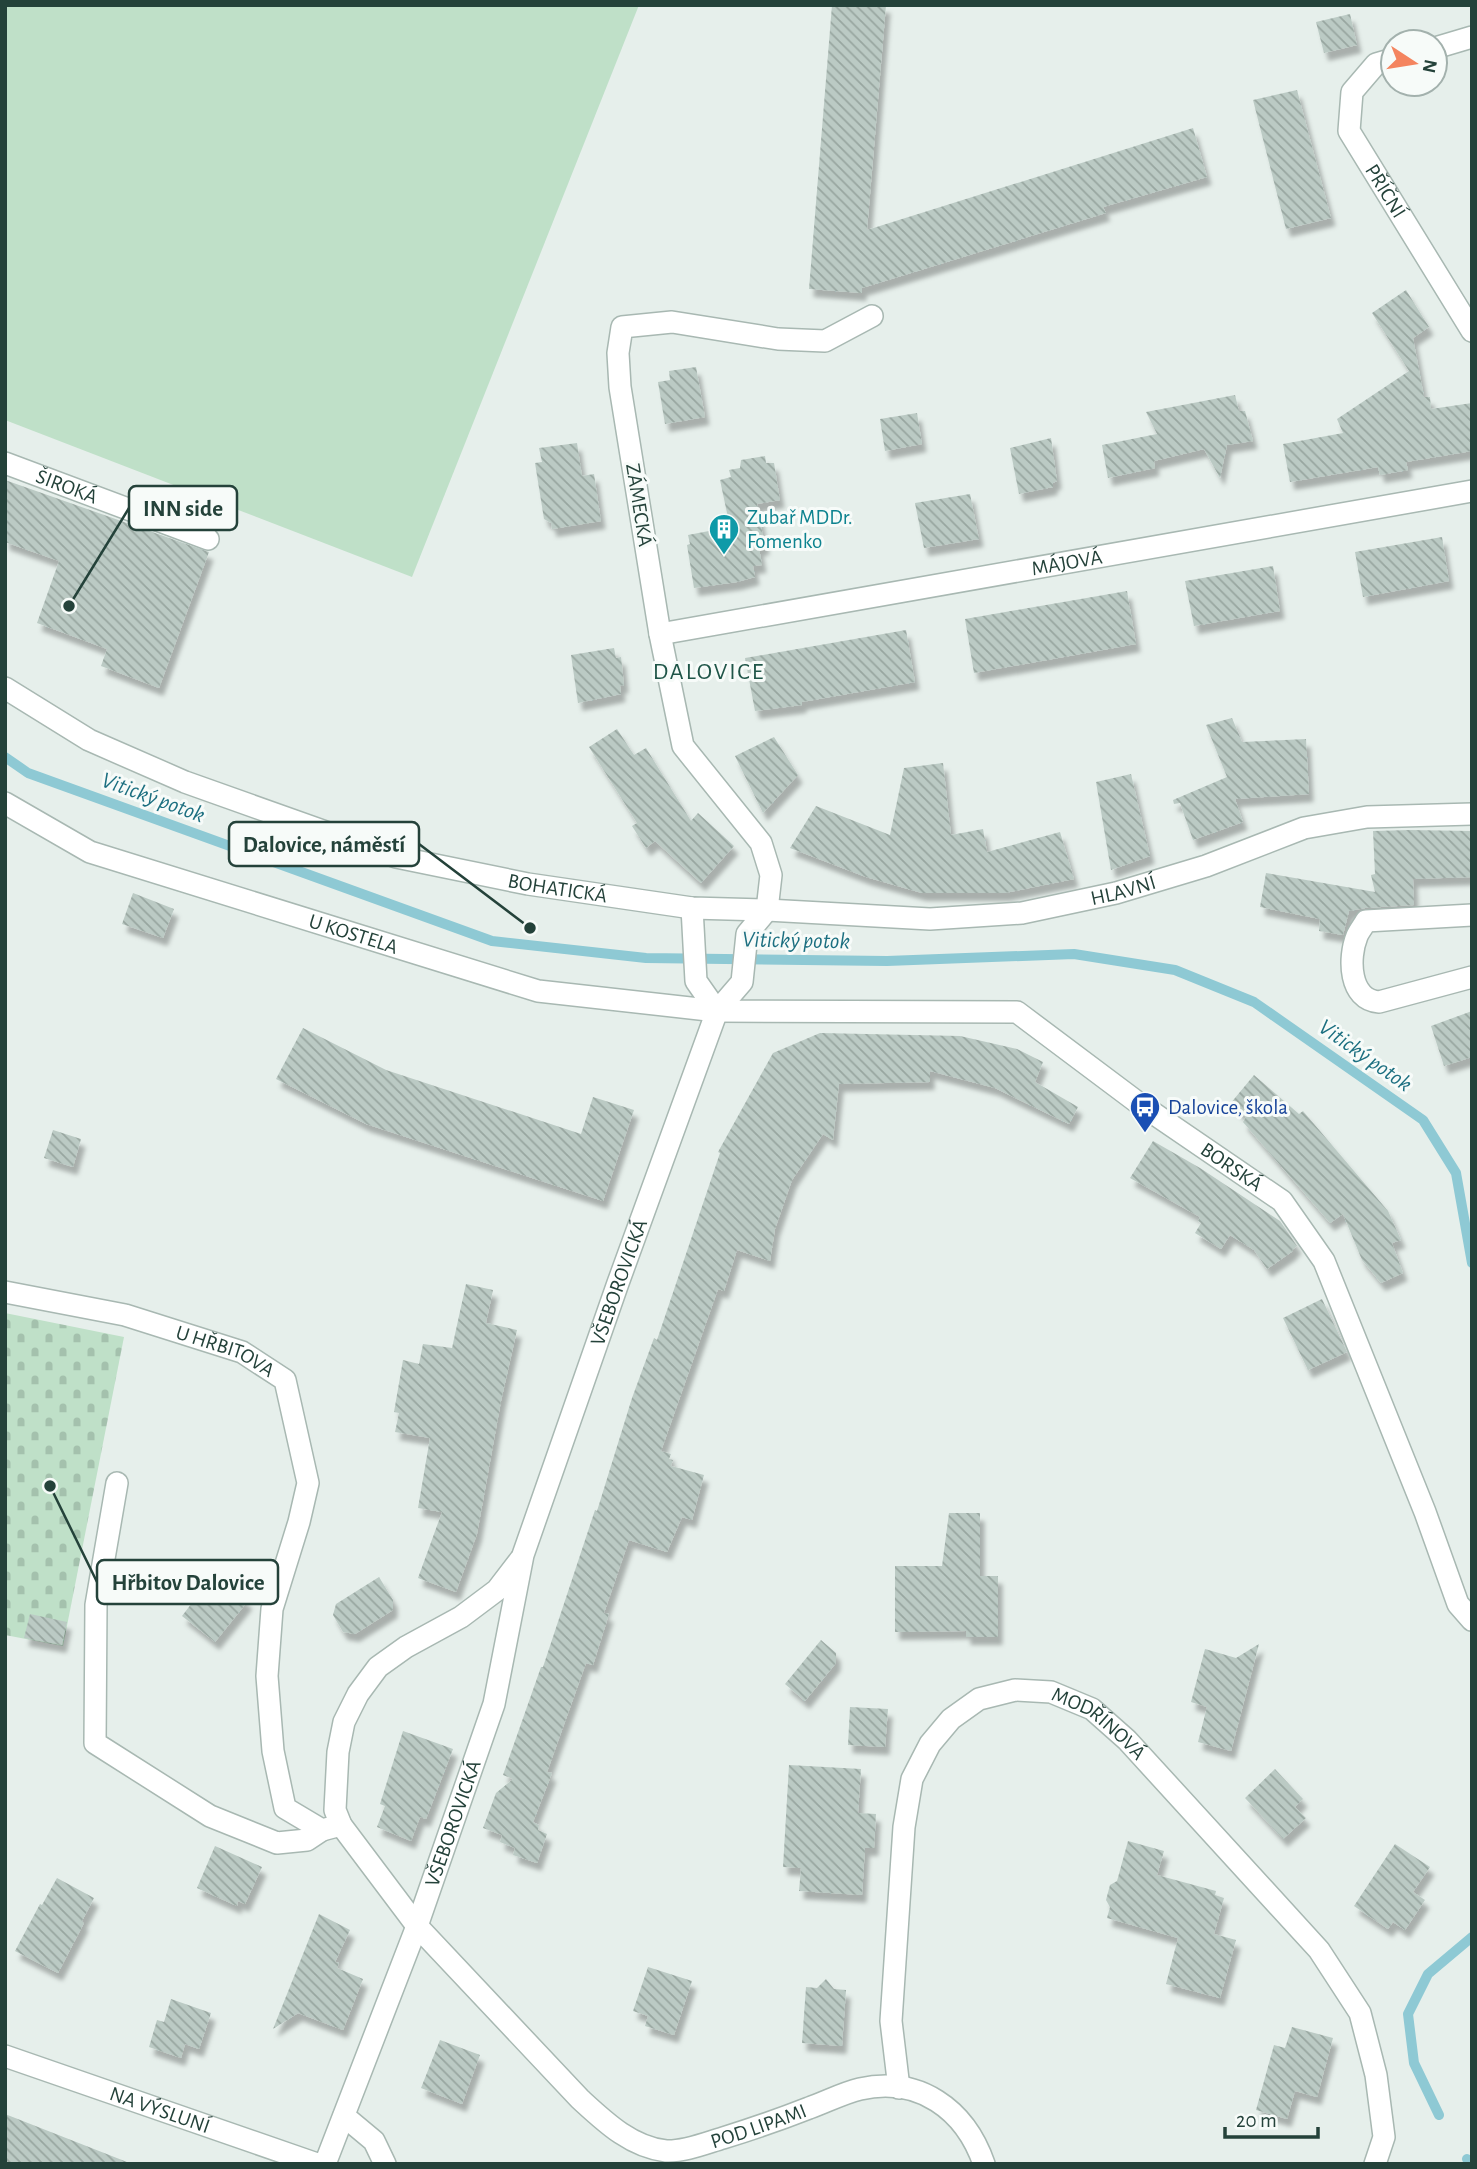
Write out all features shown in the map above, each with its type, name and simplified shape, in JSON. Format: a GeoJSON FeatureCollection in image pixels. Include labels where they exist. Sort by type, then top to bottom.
{"type":"FeatureCollection","features":[{"type":"Feature","properties":{"kind":"street"},"geometry":{"type":"LineString","coordinates":[[1449,44],[1472,37]]}},
{"type":"Feature","properties":{"kind":"street","name":"PŘÍČNÍ"},"geometry":{"type":"LineString","coordinates":[[1379,63],[1352,92],[1349,131],[1472,331]]}},
{"type":"Feature","properties":{"kind":"street","name":"ZÁMECKÁ"},"geometry":{"type":"LineString","coordinates":[[767,910],[771,875],[761,843],[683,746],[660,634],[620,387],[618,353],[622,327],[672,322],[778,339],[825,341],[872,316]]}},
{"type":"Feature","properties":{"kind":"street","name":"ŠIROKÁ"},"geometry":{"type":"LineString","coordinates":[[5,463],[208,539]]}},
{"type":"Feature","properties":{"kind":"street","name":"MÁJOVÁ"},"geometry":{"type":"LineString","coordinates":[[660,634],[1472,491]]}},
{"type":"Feature","properties":{"kind":"street","name":"BOHATICKÁ"},"geometry":{"type":"LineString","coordinates":[[5,688],[89,740],[185,782],[396,857],[528,884],[692,908],[767,910]]}},
{"type":"Feature","properties":{"kind":"street","name":"U KOSTELA"},"geometry":{"type":"LineString","coordinates":[[5,803],[90,852],[538,991],[717,1011]]}},
{"type":"Feature","properties":{"kind":"street","name":"HLAVNÍ"},"geometry":{"type":"LineString","coordinates":[[767,910],[930,919],[1022,913],[1116,892],[1206,866],[1304,828],[1367,817],[1472,814]]}},
{"type":"Feature","properties":{"kind":"street"},"geometry":{"type":"LineString","coordinates":[[692,908],[696,981],[717,1011],[742,982],[747,934],[767,910]]}},
{"type":"Feature","properties":{"kind":"street"},"geometry":{"type":"LineString","coordinates":[[1472,915],[1366,921],[1357,936],[1353,973],[1359,993],[1369,1001],[1379,1002],[1472,977]]}},
{"type":"Feature","properties":{"kind":"street","name":"BORSKÁ"},"geometry":{"type":"LineString","coordinates":[[717,1011],[1017,1012],[1137,1102],[1282,1201],[1324,1261],[1420,1499],[1458,1604],[1472,1620]]}},
{"type":"Feature","properties":{"kind":"street","name":"VŠEBOROVICKÁ"},"geometry":{"type":"LineString","coordinates":[[326,2164],[417,1926],[494,1704],[523,1555],[717,1011]]}},
{"type":"Feature","properties":{"kind":"street","name":"U HŘBITOVA"},"geometry":{"type":"LineString","coordinates":[[5,1292],[125,1315],[242,1352],[285,1381],[308,1483],[272,1609],[267,1676],[273,1751],[285,1808],[332,1828]]}},
{"type":"Feature","properties":{"kind":"street"},"geometry":{"type":"LineString","coordinates":[[117,1483],[96,1605],[94,1743],[210,1816],[277,1843],[307,1840],[332,1828]]}},
{"type":"Feature","properties":{"kind":"street","name":"VŠEBOROVICKÁ"},"geometry":{"type":"LineString","coordinates":[[417,1926],[332,1828],[338,1752],[344,1722],[358,1694],[378,1667],[406,1647],[461,1617],[497,1590],[523,1555]]}},
{"type":"Feature","properties":{"kind":"street","name":"MODŘÍNOVÁ"},"geometry":{"type":"LineString","coordinates":[[899,2088],[891,2021],[904,1827],[912,1779],[930,1744],[951,1719],[979,1699],[1015,1690],[1051,1692],[1093,1709],[1127,1740],[1319,1950],[1360,2014],[1376,2075],[1384,2137],[1375,2164]]}},
{"type":"Feature","properties":{"kind":"street","name":"POD LIPAMI"},"geometry":{"type":"LineString","coordinates":[[417,1926],[580,2099],[608,2125],[636,2143],[667,2151],[701,2145],[768,2124],[859,2089],[899,2088],[932,2097],[953,2112],[975,2141],[984,2164]]}},
{"type":"Feature","properties":{"kind":"street","name":"NA VÝSLUNÍ"},"geometry":{"type":"LineString","coordinates":[[5,2056],[317,2164]]}},
{"type":"Feature","properties":{"kind":"street"},"geometry":{"type":"LineString","coordinates":[[344,2116],[374,2141],[385,2164]]}},
{"type":"Feature","properties":{"kind":"green space"},"geometry":{"type":"Polygon","coordinates":[[[5,5],[639,5],[412,577],[5,420],[5,5]]]}},
{"type":"Feature","properties":{"kind":"green space"},"geometry":{"type":"Polygon","coordinates":[[[5,1313],[124,1337],[63,1646],[5,1635],[5,1313]]]}},
{"type":"Feature","properties":{"kind":"building"},"geometry":{"type":"Polygon","coordinates":[[[832,5],[886,5],[867,230],[1193,128],[1207,177],[1103,207],[1106,213],[862,288],[862,293],[809,289],[832,5]]]}},
{"type":"Feature","properties":{"kind":"building"},"geometry":{"type":"Polygon","coordinates":[[[1350,14],[1357,45],[1324,53],[1316,22],[1350,14]]]}},
{"type":"Feature","properties":{"kind":"building"},"geometry":{"type":"Polygon","coordinates":[[[1297,90],[1331,218],[1286,229],[1253,100],[1297,90]]]}},
{"type":"Feature","properties":{"kind":"building"},"geometry":{"type":"Polygon","coordinates":[[[1406,290],[1429,327],[1413,338],[1424,397],[1430,397],[1431,409],[1472,403],[1472,451],[1406,462],[1408,470],[1380,475],[1378,467],[1290,482],[1283,444],[1343,433],[1337,419],[1409,371],[1372,313],[1406,290]]]}},
{"type":"Feature","properties":{"kind":"building"},"geometry":{"type":"Polygon","coordinates":[[[696,367],[705,417],[665,424],[658,382],[670,380],[669,371],[696,367]]]}},
{"type":"Feature","properties":{"kind":"building"},"geometry":{"type":"Polygon","coordinates":[[[1235,395],[1239,411],[1245,411],[1253,441],[1227,445],[1220,478],[1204,449],[1154,461],[1155,468],[1108,478],[1102,445],[1157,434],[1146,412],[1235,395]]]}},
{"type":"Feature","properties":{"kind":"building"},"geometry":{"type":"Polygon","coordinates":[[[917,413],[922,444],[885,451],[880,419],[917,413]]]}},
{"type":"Feature","properties":{"kind":"building"},"geometry":{"type":"Polygon","coordinates":[[[1051,438],[1057,481],[1053,483],[1053,487],[1019,494],[1010,448],[1051,438]]]}},
{"type":"Feature","properties":{"kind":"building"},"geometry":{"type":"Polygon","coordinates":[[[577,443],[582,476],[594,474],[601,521],[552,529],[551,523],[544,519],[535,463],[542,462],[539,448],[577,443]]]}},
{"type":"Feature","properties":{"kind":"building"},"geometry":{"type":"Polygon","coordinates":[[[765,456],[766,463],[774,463],[780,500],[757,504],[765,547],[759,548],[762,565],[753,566],[755,577],[694,588],[687,545],[690,544],[688,535],[730,527],[720,480],[731,477],[729,470],[740,468],[741,460],[765,456]]]}},
{"type":"Feature","properties":{"kind":"building"},"geometry":{"type":"Polygon","coordinates":[[[5,480],[209,552],[159,688],[101,666],[107,649],[37,623],[59,561],[5,542],[5,480]]]}},
{"type":"Feature","properties":{"kind":"building"},"geometry":{"type":"Polygon","coordinates":[[[970,494],[979,539],[924,548],[915,503],[970,494]]]}},
{"type":"Feature","properties":{"kind":"building"},"geometry":{"type":"Polygon","coordinates":[[[1442,537],[1449,581],[1363,597],[1355,552],[1442,537]]]}},
{"type":"Feature","properties":{"kind":"building"},"geometry":{"type":"Polygon","coordinates":[[[1273,566],[1280,611],[1194,626],[1185,581],[1273,566]]]}},
{"type":"Feature","properties":{"kind":"building"},"geometry":{"type":"Polygon","coordinates":[[[1127,591],[1136,644],[974,673],[965,619],[1127,591]]]}},
{"type":"Feature","properties":{"kind":"building"},"geometry":{"type":"Polygon","coordinates":[[[906,630],[915,682],[802,702],[802,705],[755,711],[745,658],[906,630]]]}},
{"type":"Feature","properties":{"kind":"building"},"geometry":{"type":"Polygon","coordinates":[[[614,648],[616,658],[621,657],[624,685],[620,686],[621,694],[578,703],[571,655],[614,648]]]}},
{"type":"Feature","properties":{"kind":"building"},"geometry":{"type":"Polygon","coordinates":[[[1232,718],[1242,742],[1306,739],[1309,794],[1235,799],[1243,822],[1193,840],[1180,803],[1174,804],[1173,800],[1227,777],[1206,725],[1232,718]]]}},
{"type":"Feature","properties":{"kind":"building"},"geometry":{"type":"Polygon","coordinates":[[[617,729],[634,755],[646,748],[691,821],[698,813],[734,846],[701,883],[655,841],[646,848],[632,826],[637,823],[589,747],[617,729]]]}},
{"type":"Feature","properties":{"kind":"building"},"geometry":{"type":"Polygon","coordinates":[[[774,737],[798,775],[763,813],[735,756],[774,737]]]}},
{"type":"Feature","properties":{"kind":"building"},"geometry":{"type":"Polygon","coordinates":[[[943,763],[951,835],[983,829],[987,852],[1060,832],[1074,879],[1005,893],[922,893],[866,877],[790,848],[816,806],[890,835],[904,768],[943,763]]]}},
{"type":"Feature","properties":{"kind":"building"},"geometry":{"type":"Polygon","coordinates":[[[1131,774],[1150,856],[1111,870],[1096,782],[1131,774]]]}},
{"type":"Feature","properties":{"kind":"building"},"geometry":{"type":"Polygon","coordinates":[[[1373,831],[1472,831],[1472,877],[1413,879],[1414,905],[1349,911],[1343,935],[1319,931],[1320,919],[1260,907],[1266,873],[1375,892],[1371,875],[1375,874],[1373,831]]]}},
{"type":"Feature","properties":{"kind":"building"},"geometry":{"type":"Polygon","coordinates":[[[133,893],[174,909],[163,938],[122,924],[133,893]]]}},
{"type":"Feature","properties":{"kind":"building"},"geometry":{"type":"Polygon","coordinates":[[[1472,1011],[1472,1057],[1444,1066],[1431,1026],[1472,1011]]]}},
{"type":"Feature","properties":{"kind":"building"},"geometry":{"type":"Polygon","coordinates":[[[303,1028],[386,1070],[581,1134],[593,1097],[634,1110],[603,1201],[366,1124],[276,1079],[303,1028]]]}},
{"type":"Feature","properties":{"kind":"building"},"geometry":{"type":"Polygon","coordinates":[[[820,1033],[960,1036],[1017,1049],[1043,1062],[1035,1082],[1078,1107],[1069,1124],[995,1088],[930,1071],[930,1082],[839,1084],[833,1140],[823,1134],[792,1180],[775,1229],[770,1261],[737,1250],[724,1291],[718,1289],[661,1451],[671,1454],[671,1466],[704,1475],[692,1520],[682,1517],[667,1552],[629,1540],[604,1613],[609,1614],[593,1665],[586,1663],[547,1772],[552,1773],[533,1822],[539,1825],[538,1830],[547,1834],[537,1863],[513,1855],[515,1848],[500,1842],[502,1835],[483,1828],[496,1793],[513,1779],[503,1775],[543,1667],[595,1510],[597,1511],[632,1398],[654,1338],[657,1340],[720,1153],[718,1152],[773,1053],[820,1033]]]}},
{"type":"Feature","properties":{"kind":"building"},"geometry":{"type":"Polygon","coordinates":[[[1254,1075],[1299,1114],[1303,1111],[1388,1211],[1401,1240],[1392,1243],[1403,1273],[1381,1283],[1362,1260],[1343,1214],[1330,1223],[1243,1122],[1246,1117],[1230,1104],[1254,1075]]]}},
{"type":"Feature","properties":{"kind":"building"},"geometry":{"type":"Polygon","coordinates":[[[53,1130],[81,1139],[73,1167],[44,1158],[53,1130]]]}},
{"type":"Feature","properties":{"kind":"building"},"geometry":{"type":"Polygon","coordinates":[[[1153,1141],[1200,1168],[1280,1221],[1297,1246],[1267,1269],[1254,1250],[1230,1235],[1221,1249],[1195,1233],[1201,1223],[1198,1221],[1200,1217],[1130,1178],[1153,1141]]]}},
{"type":"Feature","properties":{"kind":"building"},"geometry":{"type":"Polygon","coordinates":[[[466,1284],[493,1290],[486,1323],[517,1330],[477,1534],[456,1592],[418,1578],[442,1512],[418,1508],[430,1438],[395,1432],[399,1413],[394,1412],[403,1360],[419,1364],[423,1344],[452,1348],[466,1284]]]}},
{"type":"Feature","properties":{"kind":"building"},"geometry":{"type":"Polygon","coordinates":[[[1322,1299],[1347,1352],[1308,1370],[1283,1318],[1322,1299]]]}},
{"type":"Feature","properties":{"kind":"building"},"geometry":{"type":"Polygon","coordinates":[[[949,1513],[980,1513],[980,1576],[998,1576],[998,1637],[966,1637],[966,1631],[895,1632],[895,1566],[942,1566],[949,1513]]]}},
{"type":"Feature","properties":{"kind":"building"},"geometry":{"type":"Polygon","coordinates":[[[214,1574],[248,1601],[215,1642],[182,1616],[214,1574]]]}},
{"type":"Feature","properties":{"kind":"building"},"geometry":{"type":"Polygon","coordinates":[[[379,1577],[393,1600],[393,1610],[355,1634],[343,1632],[333,1615],[336,1604],[379,1577]]]}},
{"type":"Feature","properties":{"kind":"building"},"geometry":{"type":"Polygon","coordinates":[[[30,1614],[67,1622],[62,1645],[24,1638],[30,1614]]]}},
{"type":"Feature","properties":{"kind":"building"},"geometry":{"type":"Polygon","coordinates":[[[821,1640],[836,1653],[836,1663],[805,1701],[785,1684],[821,1640]]]}},
{"type":"Feature","properties":{"kind":"building"},"geometry":{"type":"Polygon","coordinates":[[[1259,1644],[1231,1751],[1198,1742],[1207,1707],[1191,1702],[1205,1649],[1236,1658],[1259,1644]]]}},
{"type":"Feature","properties":{"kind":"building"},"geometry":{"type":"Polygon","coordinates":[[[850,1707],[888,1709],[885,1747],[848,1745],[850,1707]]]}},
{"type":"Feature","properties":{"kind":"building"},"geometry":{"type":"Polygon","coordinates":[[[403,1731],[453,1749],[426,1819],[420,1817],[411,1841],[377,1827],[385,1806],[380,1804],[403,1731]]]}},
{"type":"Feature","properties":{"kind":"building"},"geometry":{"type":"Polygon","coordinates":[[[789,1765],[861,1769],[858,1813],[876,1814],[874,1848],[865,1848],[862,1895],[799,1891],[801,1868],[783,1867],[789,1765]]]}},
{"type":"Feature","properties":{"kind":"building"},"geometry":{"type":"Polygon","coordinates":[[[1275,1769],[1303,1799],[1295,1807],[1306,1818],[1283,1839],[1245,1798],[1275,1769]]]}},
{"type":"Feature","properties":{"kind":"building"},"geometry":{"type":"Polygon","coordinates":[[[1128,1841],[1164,1851],[1157,1875],[1216,1891],[1215,1895],[1224,1898],[1214,1934],[1236,1940],[1220,1998],[1166,1984],[1178,1938],[1107,1918],[1110,1907],[1106,1900],[1110,1885],[1117,1881],[1128,1841]]]}},
{"type":"Feature","properties":{"kind":"building"},"geometry":{"type":"Polygon","coordinates":[[[1395,1844],[1430,1867],[1413,1892],[1425,1900],[1405,1930],[1393,1922],[1388,1929],[1354,1906],[1395,1844]]]}},
{"type":"Feature","properties":{"kind":"building"},"geometry":{"type":"Polygon","coordinates":[[[215,1846],[262,1867],[245,1904],[238,1901],[237,1906],[197,1888],[215,1846]]]}},
{"type":"Feature","properties":{"kind":"building"},"geometry":{"type":"Polygon","coordinates":[[[57,1878],[94,1898],[58,1973],[15,1951],[57,1878]]]}},
{"type":"Feature","properties":{"kind":"building"},"geometry":{"type":"Polygon","coordinates":[[[319,1914],[350,1930],[335,1962],[339,1963],[337,1968],[363,1979],[343,2030],[298,2013],[273,2029],[319,1914]]]}},
{"type":"Feature","properties":{"kind":"building"},"geometry":{"type":"Polygon","coordinates":[[[648,1967],[692,1981],[674,2035],[645,2026],[648,2016],[633,2011],[648,1967]]]}},
{"type":"Feature","properties":{"kind":"building"},"geometry":{"type":"Polygon","coordinates":[[[826,1979],[834,1989],[846,1990],[842,2046],[802,2043],[806,1987],[817,1988],[826,1979]]]}},
{"type":"Feature","properties":{"kind":"building"},"geometry":{"type":"Polygon","coordinates":[[[171,1999],[211,2013],[199,2049],[185,2044],[181,2058],[149,2047],[157,2020],[164,2022],[171,1999]]]}},
{"type":"Feature","properties":{"kind":"building"},"geometry":{"type":"Polygon","coordinates":[[[1292,2027],[1333,2038],[1317,2097],[1295,2091],[1287,2119],[1256,2110],[1274,2045],[1285,2048],[1292,2027]]]}},
{"type":"Feature","properties":{"kind":"building"},"geometry":{"type":"Polygon","coordinates":[[[440,2040],[480,2055],[462,2104],[421,2088],[440,2040]]]}},
{"type":"Feature","properties":{"kind":"building"},"geometry":{"type":"Polygon","coordinates":[[[5,2114],[127,2162],[127,2164],[5,2164],[5,2114]]]}},
{"type":"Feature","properties":{"kind":"waterway","name":"Vitický potok"},"geometry":{"type":"LineString","coordinates":[[5,757],[28,773],[492,941],[646,958],[887,961],[1074,954],[1175,970],[1254,1002],[1423,1120],[1456,1173],[1472,1263]]}},
{"type":"Feature","properties":{"kind":"waterway"},"geometry":{"type":"LineString","coordinates":[[1439,2115],[1414,2063],[1408,2014],[1428,1974],[1472,1937]]}},
{"type":"Feature","properties":{"kind":"waterway"},"geometry":{"type":"LineString","coordinates":[[1467,2159],[1470,2164]]}},
{"type":"Feature","properties":{"kind":"place","name":"Zubař MDDr. Fomenko"},"geometry":{"type":"Point","coordinates":[724,556]}},
{"type":"Feature","properties":{"kind":"place","name":"INN side"},"geometry":{"type":"Point","coordinates":[69,606]}},
{"type":"Feature","properties":{"kind":"place","name":"Dalovice, náměstí"},"geometry":{"type":"Point","coordinates":[530,928]}},
{"type":"Feature","properties":{"kind":"place","name":"Dalovice, škola"},"geometry":{"type":"Point","coordinates":[1145,1134]}},
{"type":"Feature","properties":{"kind":"place","name":"Hřbitov Dalovice"},"geometry":{"type":"Point","coordinates":[50,1486]}},
{"type":"Feature","properties":{"kind":"district","name":"DALOVICE"},"geometry":{"type":"Point","coordinates":[709,672]}}]}
